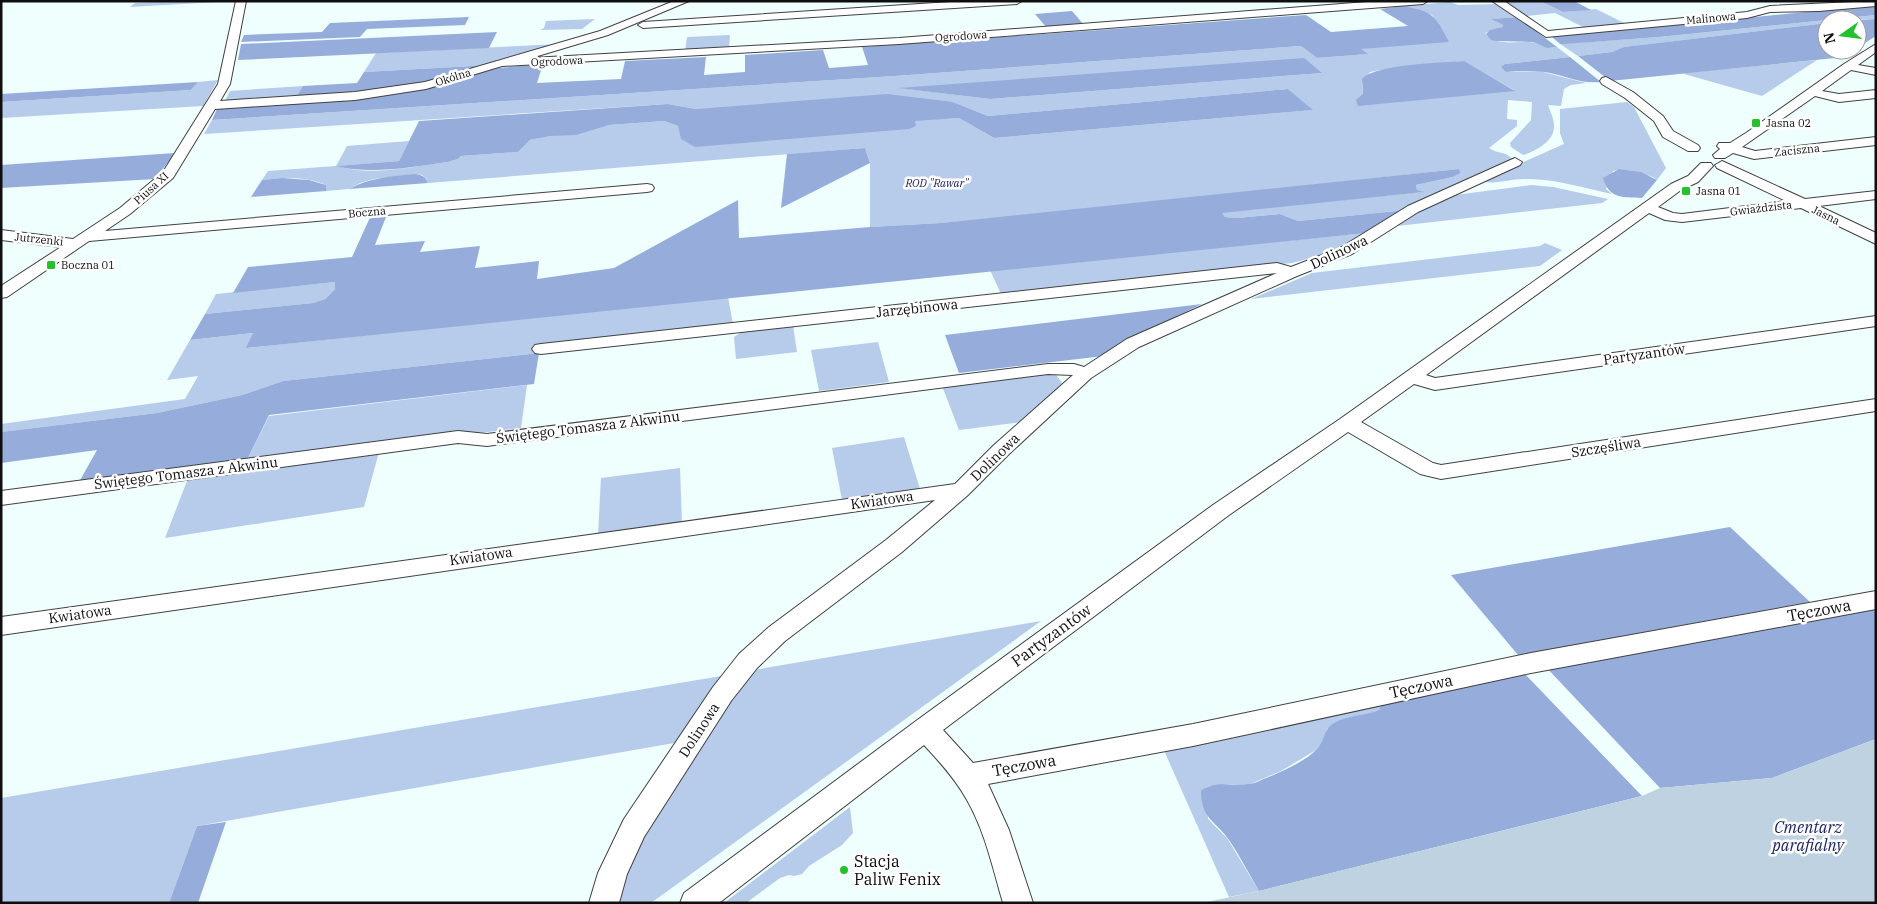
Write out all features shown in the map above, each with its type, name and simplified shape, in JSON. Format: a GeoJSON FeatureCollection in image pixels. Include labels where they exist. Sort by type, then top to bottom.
{"type":"FeatureCollection","features":[{"type":"Feature","properties":{"kind":"street","name":"Piusa XI"},"geometry":{"type":"LineString","coordinates":[[1,293],[124,211],[168,175],[224,84],[241,1]]}},
{"type":"Feature","properties":{"kind":"street","name":"Okólna"},"geometry":{"type":"LineString","coordinates":[[212,105],[355,96],[426,85],[626,26],[684,1]]}},
{"type":"Feature","properties":{"kind":"street"},"geometry":{"type":"LineString","coordinates":[[626,26],[1017,1]]}},
{"type":"Feature","properties":{"kind":"street","name":"Ogrodowa"},"geometry":{"type":"LineString","coordinates":[[500,63],[899,41],[1423,1]]}},
{"type":"Feature","properties":{"kind":"street","name":"Malinowa"},"geometry":{"type":"LineString","coordinates":[[1497,1],[1546,34],[1747,15],[1770,9],[1819,8],[1876,3]]}},
{"type":"Feature","properties":{"kind":"street"},"geometry":{"type":"LineString","coordinates":[[1606,81],[1638,102],[1652,115],[1648,117],[1654,131],[1694,156],[1721,152],[1876,47]]}},
{"type":"Feature","properties":{"kind":"street"},"geometry":{"type":"LineString","coordinates":[[1848,66],[1876,72]]}},
{"type":"Feature","properties":{"kind":"street"},"geometry":{"type":"LineString","coordinates":[[1811,92],[1839,98],[1876,94]]}},
{"type":"Feature","properties":{"kind":"street","name":"Zaciszna"},"geometry":{"type":"LineString","coordinates":[[1721,152],[1754,155],[1876,141]]}},
{"type":"Feature","properties":{"kind":"street"},"geometry":{"type":"LineString","coordinates":[[1694,156],[1721,152]]}},
{"type":"Feature","properties":{"kind":"street","name":"Jasna"},"geometry":{"type":"LineString","coordinates":[[1721,152],[1802,204],[1876,239]]}},
{"type":"Feature","properties":{"kind":"street","name":"Partyzantów"},"geometry":{"type":"LineString","coordinates":[[695,903],[925,729],[1221,510],[1347,424],[1679,185],[1693,179],[1694,156]]}},
{"type":"Feature","properties":{"kind":"street","name":"Dolinowa"},"geometry":{"type":"LineString","coordinates":[[604,903],[613,873],[634,828],[722,694],[748,661],[777,634],[894,546],[961,490],[1001,450],[1085,374],[1142,339],[1291,273],[1346,251],[1368,239],[1413,209],[1515,162]]}},
{"type":"Feature","properties":{"kind":"street","name":"Boczna"},"geometry":{"type":"LineString","coordinates":[[82,240],[647,188]]}},
{"type":"Feature","properties":{"kind":"street","name":"Gwiaździsta"},"geometry":{"type":"LineString","coordinates":[[1648,208],[1670,217],[1679,218],[1876,195]]}},
{"type":"Feature","properties":{"kind":"street","name":"Jutrzenki"},"geometry":{"type":"LineString","coordinates":[[1,235],[82,240]]}},
{"type":"Feature","properties":{"kind":"street","name":"Jarzębinowa"},"geometry":{"type":"LineString","coordinates":[[542,349],[1277,268],[1291,273]]}},
{"type":"Feature","properties":{"kind":"street","name":"Partyzantów"},"geometry":{"type":"LineString","coordinates":[[1413,376],[1435,384],[1876,321]]}},
{"type":"Feature","properties":{"kind":"street","name":"Świętego Tomasza z Akwinu"},"geometry":{"type":"LineString","coordinates":[[1,498],[458,437],[487,440],[1048,369],[1074,369],[1085,374]]}},
{"type":"Feature","properties":{"kind":"street","name":"Szczęśliwa"},"geometry":{"type":"LineString","coordinates":[[1347,424],[1427,469],[1441,472],[1876,405]]}},
{"type":"Feature","properties":{"kind":"street","name":"Kwiatowa"},"geometry":{"type":"LineString","coordinates":[[1,626],[886,499],[961,490]]}},
{"type":"Feature","properties":{"kind":"street","name":"Tęczowa"},"geometry":{"type":"LineString","coordinates":[[967,776],[1194,735],[1531,663],[1876,600]]}},
{"type":"Feature","properties":{"kind":"street"},"geometry":{"type":"LineString","coordinates":[[925,729],[967,776],[978,793],[992,826],[1018,903]]}},
{"type":"Feature","properties":{"kind":"green space"},"geometry":{"type":"Polygon","coordinates":[[[235,1],[130,7],[135,3],[235,1]]]}},
{"type":"Feature","properties":{"kind":"green space"},"geometry":{"type":"Polygon","coordinates":[[[1505,1],[1540,1],[1563,12],[1596,9],[1628,25],[1587,29],[1555,13],[1527,16],[1505,1]]]}},
{"type":"Feature","properties":{"kind":"green space","name":"ROD \"Rawar\""},"geometry":{"type":"Polygon","coordinates":[[[1450,2],[1458,5],[1498,4],[1517,17],[1492,19],[1503,25],[1503,27],[1485,33],[1490,37],[1500,42],[1530,42],[1545,47],[1557,47],[1570,57],[1505,64],[1506,72],[1539,71],[1586,83],[1571,85],[1564,89],[1561,106],[1548,105],[1554,123],[1551,136],[1543,145],[1523,155],[1511,147],[1510,143],[1531,120],[1532,102],[1508,100],[1507,119],[1517,120],[1517,126],[1489,148],[1510,156],[1512,159],[1406,210],[1298,221],[1280,214],[1237,218],[1225,217],[1221,212],[1422,192],[1417,190],[1416,185],[1453,177],[1461,173],[1459,169],[1082,210],[941,223],[870,227],[870,163],[865,148],[428,183],[422,175],[414,174],[374,179],[349,189],[326,191],[326,185],[311,180],[286,178],[262,180],[268,171],[336,166],[347,146],[409,141],[399,161],[338,166],[364,171],[392,170],[448,162],[461,156],[518,152],[530,140],[609,125],[664,121],[678,126],[681,131],[959,118],[994,138],[1312,110],[1288,89],[988,116],[953,102],[696,109],[668,104],[204,134],[212,120],[895,76],[1301,46],[1317,58],[1367,54],[1360,49],[1439,24],[1432,15],[1403,6],[1450,2]],[[1463,61],[1370,72],[1362,83],[1363,95],[1514,90],[1463,61]],[[1322,73],[901,88],[990,99],[1322,73]]]}},
{"type":"Feature","properties":{"kind":"green space"},"geometry":{"type":"Polygon","coordinates":[[[1876,15],[1876,19],[1867,19],[1867,16],[1876,15]]]}},
{"type":"Feature","properties":{"kind":"green space"},"geometry":{"type":"Polygon","coordinates":[[[595,19],[582,29],[540,30],[544,28],[546,21],[595,19]]]}},
{"type":"Feature","properties":{"kind":"green space"},"geometry":{"type":"Polygon","coordinates":[[[1817,21],[1817,24],[1625,47],[1612,52],[1578,56],[1560,44],[1659,37],[1817,21]]]}},
{"type":"Feature","properties":{"kind":"green space"},"geometry":{"type":"Polygon","coordinates":[[[730,35],[729,50],[685,52],[687,37],[730,35]]]}},
{"type":"Feature","properties":{"kind":"green space"},"geometry":{"type":"Polygon","coordinates":[[[559,44],[491,65],[364,72],[376,53],[559,44]]]}},
{"type":"Feature","properties":{"kind":"green space"},"geometry":{"type":"Polygon","coordinates":[[[1817,60],[1762,96],[1685,73],[1817,60]]]}},
{"type":"Feature","properties":{"kind":"green space"},"geometry":{"type":"Polygon","coordinates":[[[218,80],[203,106],[1,118],[1,102],[191,90],[198,82],[218,80]]]}},
{"type":"Feature","properties":{"kind":"green space"},"geometry":{"type":"Polygon","coordinates":[[[303,86],[295,98],[225,101],[230,91],[303,86]]]}},
{"type":"Feature","properties":{"kind":"green space"},"geometry":{"type":"Polygon","coordinates":[[[1627,102],[1634,107],[1666,168],[1657,180],[1633,171],[1613,171],[1606,189],[1612,194],[1546,180],[1481,181],[1564,144],[1560,133],[1560,109],[1627,102]]]}},
{"type":"Feature","properties":{"kind":"green space"},"geometry":{"type":"Polygon","coordinates":[[[1531,185],[1553,187],[1608,199],[1602,203],[1397,226],[1428,205],[1455,195],[1531,185]]]}},
{"type":"Feature","properties":{"kind":"green space"},"geometry":{"type":"Polygon","coordinates":[[[1376,232],[1335,250],[1292,263],[1001,294],[990,270],[1376,232]]]}},
{"type":"Feature","properties":{"kind":"green space"},"geometry":{"type":"Polygon","coordinates":[[[1545,243],[1562,250],[1540,266],[1251,299],[1312,273],[1540,246],[1545,243]]]}},
{"type":"Feature","properties":{"kind":"green space"},"geometry":{"type":"Polygon","coordinates":[[[335,282],[335,289],[325,299],[313,303],[205,314],[216,294],[335,282]]]}},
{"type":"Feature","properties":{"kind":"green space"},"geometry":{"type":"Polygon","coordinates":[[[728,297],[733,324],[539,353],[283,381],[242,395],[157,413],[1,432],[1,424],[185,399],[198,376],[167,380],[190,340],[254,333],[247,348],[728,297]]]}},
{"type":"Feature","properties":{"kind":"green space"},"geometry":{"type":"Polygon","coordinates":[[[793,325],[797,352],[736,359],[734,337],[745,330],[793,325]]]}},
{"type":"Feature","properties":{"kind":"green space"},"geometry":{"type":"Polygon","coordinates":[[[878,342],[889,382],[819,391],[811,350],[878,342]]]}},
{"type":"Feature","properties":{"kind":"green space"},"geometry":{"type":"Polygon","coordinates":[[[1054,372],[1062,383],[1060,389],[1022,422],[959,430],[942,386],[1054,372]]]}},
{"type":"Feature","properties":{"kind":"green space"},"geometry":{"type":"Polygon","coordinates":[[[527,385],[521,428],[246,462],[269,416],[527,385]]]}},
{"type":"Feature","properties":{"kind":"green space"},"geometry":{"type":"Polygon","coordinates":[[[904,437],[920,489],[842,500],[832,448],[904,437]]]}},
{"type":"Feature","properties":{"kind":"green space"},"geometry":{"type":"Polygon","coordinates":[[[379,452],[364,507],[165,538],[187,481],[379,452]]]}},
{"type":"Feature","properties":{"kind":"green space"},"geometry":{"type":"Polygon","coordinates":[[[680,468],[682,523],[598,535],[601,478],[680,468]]]}},
{"type":"Feature","properties":{"kind":"green space"},"geometry":{"type":"Polygon","coordinates":[[[1041,621],[651,903],[613,903],[634,844],[748,671],[1041,621]]]}},
{"type":"Feature","properties":{"kind":"green space"},"geometry":{"type":"Polygon","coordinates":[[[727,675],[680,742],[197,826],[169,903],[1,903],[1,798],[727,675]]]}},
{"type":"Feature","properties":{"kind":"green space"},"geometry":{"type":"Polygon","coordinates":[[[1383,700],[1379,710],[1327,729],[1324,742],[1316,750],[1281,771],[1248,785],[1229,784],[1206,787],[1208,819],[1227,838],[1259,891],[1229,897],[1162,746],[1383,700]]]}},
{"type":"Feature","properties":{"kind":"green space","name":"Cmentarz parafialny"},"geometry":{"type":"Polygon","coordinates":[[[1876,739],[1876,903],[1202,903],[1259,891],[1642,796],[1660,788],[1772,778],[1876,739]]]}},
{"type":"Feature","properties":{"kind":"green space"},"geometry":{"type":"Polygon","coordinates":[[[850,807],[853,833],[842,845],[809,866],[802,874],[780,878],[746,903],[724,903],[850,807]]]}},
{"type":"Feature","properties":{"kind":"shaded area"},"geometry":{"type":"Polygon","coordinates":[[[1540,1],[1574,1],[1591,10],[1563,12],[1540,1]]]}},
{"type":"Feature","properties":{"kind":"shaded area"},"geometry":{"type":"Polygon","coordinates":[[[1876,5],[1876,15],[1867,16],[1867,10],[1825,10],[1876,5]]]}},
{"type":"Feature","properties":{"kind":"shaded area"},"geometry":{"type":"Polygon","coordinates":[[[1403,6],[1421,10],[1432,16],[1449,42],[1361,49],[1368,54],[1317,58],[1301,46],[895,76],[212,120],[217,109],[229,105],[427,89],[486,69],[543,64],[537,83],[621,79],[625,61],[706,57],[704,75],[745,72],[745,55],[823,50],[829,68],[868,65],[862,47],[1306,15],[1331,32],[1408,26],[1380,9],[1403,6]]]}},
{"type":"Feature","properties":{"kind":"shaded area"},"geometry":{"type":"Polygon","coordinates":[[[1072,11],[1085,26],[1047,28],[1035,14],[1072,11]]]}},
{"type":"Feature","properties":{"kind":"shaded area"},"geometry":{"type":"Polygon","coordinates":[[[1817,11],[1817,21],[1659,37],[1560,44],[1552,37],[1817,11]]]}},
{"type":"Feature","properties":{"kind":"shaded area"},"geometry":{"type":"Polygon","coordinates":[[[469,17],[465,25],[367,29],[360,37],[241,42],[244,35],[322,32],[330,23],[469,17]]]}},
{"type":"Feature","properties":{"kind":"shaded area"},"geometry":{"type":"Polygon","coordinates":[[[1517,17],[1557,47],[1547,48],[1533,42],[1496,41],[1491,40],[1486,34],[1490,30],[1503,27],[1503,25],[1491,19],[1517,17]]]}},
{"type":"Feature","properties":{"kind":"shaded area"},"geometry":{"type":"Polygon","coordinates":[[[1867,19],[1876,19],[1876,36],[1867,42],[1867,19]]]}},
{"type":"Feature","properties":{"kind":"shaded area"},"geometry":{"type":"Polygon","coordinates":[[[1817,24],[1817,60],[1610,81],[1578,56],[1612,52],[1624,47],[1817,24]]]}},
{"type":"Feature","properties":{"kind":"shaded area"},"geometry":{"type":"Polygon","coordinates":[[[497,32],[489,48],[238,60],[241,44],[497,32]]]}},
{"type":"Feature","properties":{"kind":"shaded area"},"geometry":{"type":"Polygon","coordinates":[[[1570,57],[1601,82],[1581,81],[1539,71],[1506,72],[1501,67],[1505,64],[1570,57]]]}},
{"type":"Feature","properties":{"kind":"shaded area"},"geometry":{"type":"Polygon","coordinates":[[[1304,58],[1322,73],[990,99],[898,88],[1304,58]]]}},
{"type":"Feature","properties":{"kind":"shaded area"},"geometry":{"type":"Polygon","coordinates":[[[1464,61],[1515,91],[1358,106],[1356,100],[1363,94],[1362,79],[1369,74],[1394,67],[1464,61]]]}},
{"type":"Feature","properties":{"kind":"shaded area"},"geometry":{"type":"Polygon","coordinates":[[[491,65],[401,88],[295,98],[303,86],[357,83],[364,72],[491,65]]]}},
{"type":"Feature","properties":{"kind":"shaded area"},"geometry":{"type":"Polygon","coordinates":[[[198,82],[191,90],[1,102],[1,94],[198,82]]]}},
{"type":"Feature","properties":{"kind":"shaded area"},"geometry":{"type":"Polygon","coordinates":[[[1288,89],[1313,110],[994,138],[959,118],[915,121],[916,126],[909,129],[695,147],[681,139],[678,126],[664,121],[609,125],[576,135],[551,136],[530,140],[518,152],[461,156],[448,162],[420,166],[363,170],[336,166],[399,161],[419,121],[668,104],[696,109],[887,94],[953,102],[988,116],[1288,89]]]}},
{"type":"Feature","properties":{"kind":"shaded area"},"geometry":{"type":"Polygon","coordinates":[[[865,148],[870,163],[781,208],[787,154],[865,148]]]}},
{"type":"Feature","properties":{"kind":"shaded area"},"geometry":{"type":"Polygon","coordinates":[[[175,153],[155,179],[1,188],[1,165],[175,153]]]}},
{"type":"Feature","properties":{"kind":"shaded area"},"geometry":{"type":"Polygon","coordinates":[[[1459,169],[1461,173],[1453,177],[1416,185],[1417,190],[1424,192],[1222,213],[1225,217],[1237,218],[1280,214],[1298,221],[1406,210],[1376,232],[246,348],[253,333],[190,340],[205,314],[313,303],[325,299],[335,289],[335,282],[233,293],[248,267],[352,257],[372,213],[388,212],[375,245],[425,241],[420,252],[480,246],[475,268],[539,261],[537,279],[614,268],[738,200],[739,238],[941,223],[1459,169]]]}},
{"type":"Feature","properties":{"kind":"shaded area"},"geometry":{"type":"Polygon","coordinates":[[[1619,169],[1641,172],[1657,180],[1642,198],[1617,196],[1609,190],[1603,178],[1619,169]]]}},
{"type":"Feature","properties":{"kind":"shaded area"},"geometry":{"type":"Polygon","coordinates":[[[414,174],[421,175],[428,183],[349,189],[372,180],[414,174]]]}},
{"type":"Feature","properties":{"kind":"shaded area"},"geometry":{"type":"Polygon","coordinates":[[[282,178],[309,180],[326,185],[326,191],[251,197],[262,180],[282,178]]]}},
{"type":"Feature","properties":{"kind":"shaded area"},"geometry":{"type":"Polygon","coordinates":[[[1202,304],[1140,334],[1104,356],[959,373],[945,335],[1202,304]]]}},
{"type":"Feature","properties":{"kind":"shaded area"},"geometry":{"type":"Polygon","coordinates":[[[539,353],[534,384],[269,415],[246,462],[79,482],[97,450],[1,463],[1,432],[157,413],[242,395],[283,381],[539,353]]]}},
{"type":"Feature","properties":{"kind":"shaded area"},"geometry":{"type":"Polygon","coordinates":[[[1730,527],[1810,602],[1518,655],[1451,575],[1730,527]]]}},
{"type":"Feature","properties":{"kind":"shaded area"},"geometry":{"type":"Polygon","coordinates":[[[1876,603],[1876,739],[1772,778],[1660,788],[1544,665],[1876,603]]]}},
{"type":"Feature","properties":{"kind":"shaded area"},"geometry":{"type":"Polygon","coordinates":[[[1523,672],[1642,796],[1259,891],[1229,840],[1206,814],[1201,791],[1207,787],[1221,784],[1250,784],[1289,768],[1306,759],[1318,748],[1331,725],[1345,718],[1379,710],[1383,700],[1523,672]]]}},
{"type":"Feature","properties":{"kind":"shaded area"},"geometry":{"type":"Polygon","coordinates":[[[226,822],[198,903],[169,903],[197,826],[226,822]]]}},
{"type":"Feature","properties":{"kind":"place","name":"Jasna 02"},"geometry":{"type":"Point","coordinates":[1756,123]}},
{"type":"Feature","properties":{"kind":"place","name":"Jasna 01"},"geometry":{"type":"Point","coordinates":[1686,191]}},
{"type":"Feature","properties":{"kind":"place","name":"Boczna 01"},"geometry":{"type":"Point","coordinates":[51,265]}},
{"type":"Feature","properties":{"kind":"place","name":"Stacja Paliw Fenix"},"geometry":{"type":"Point","coordinates":[844,870]}}]}
